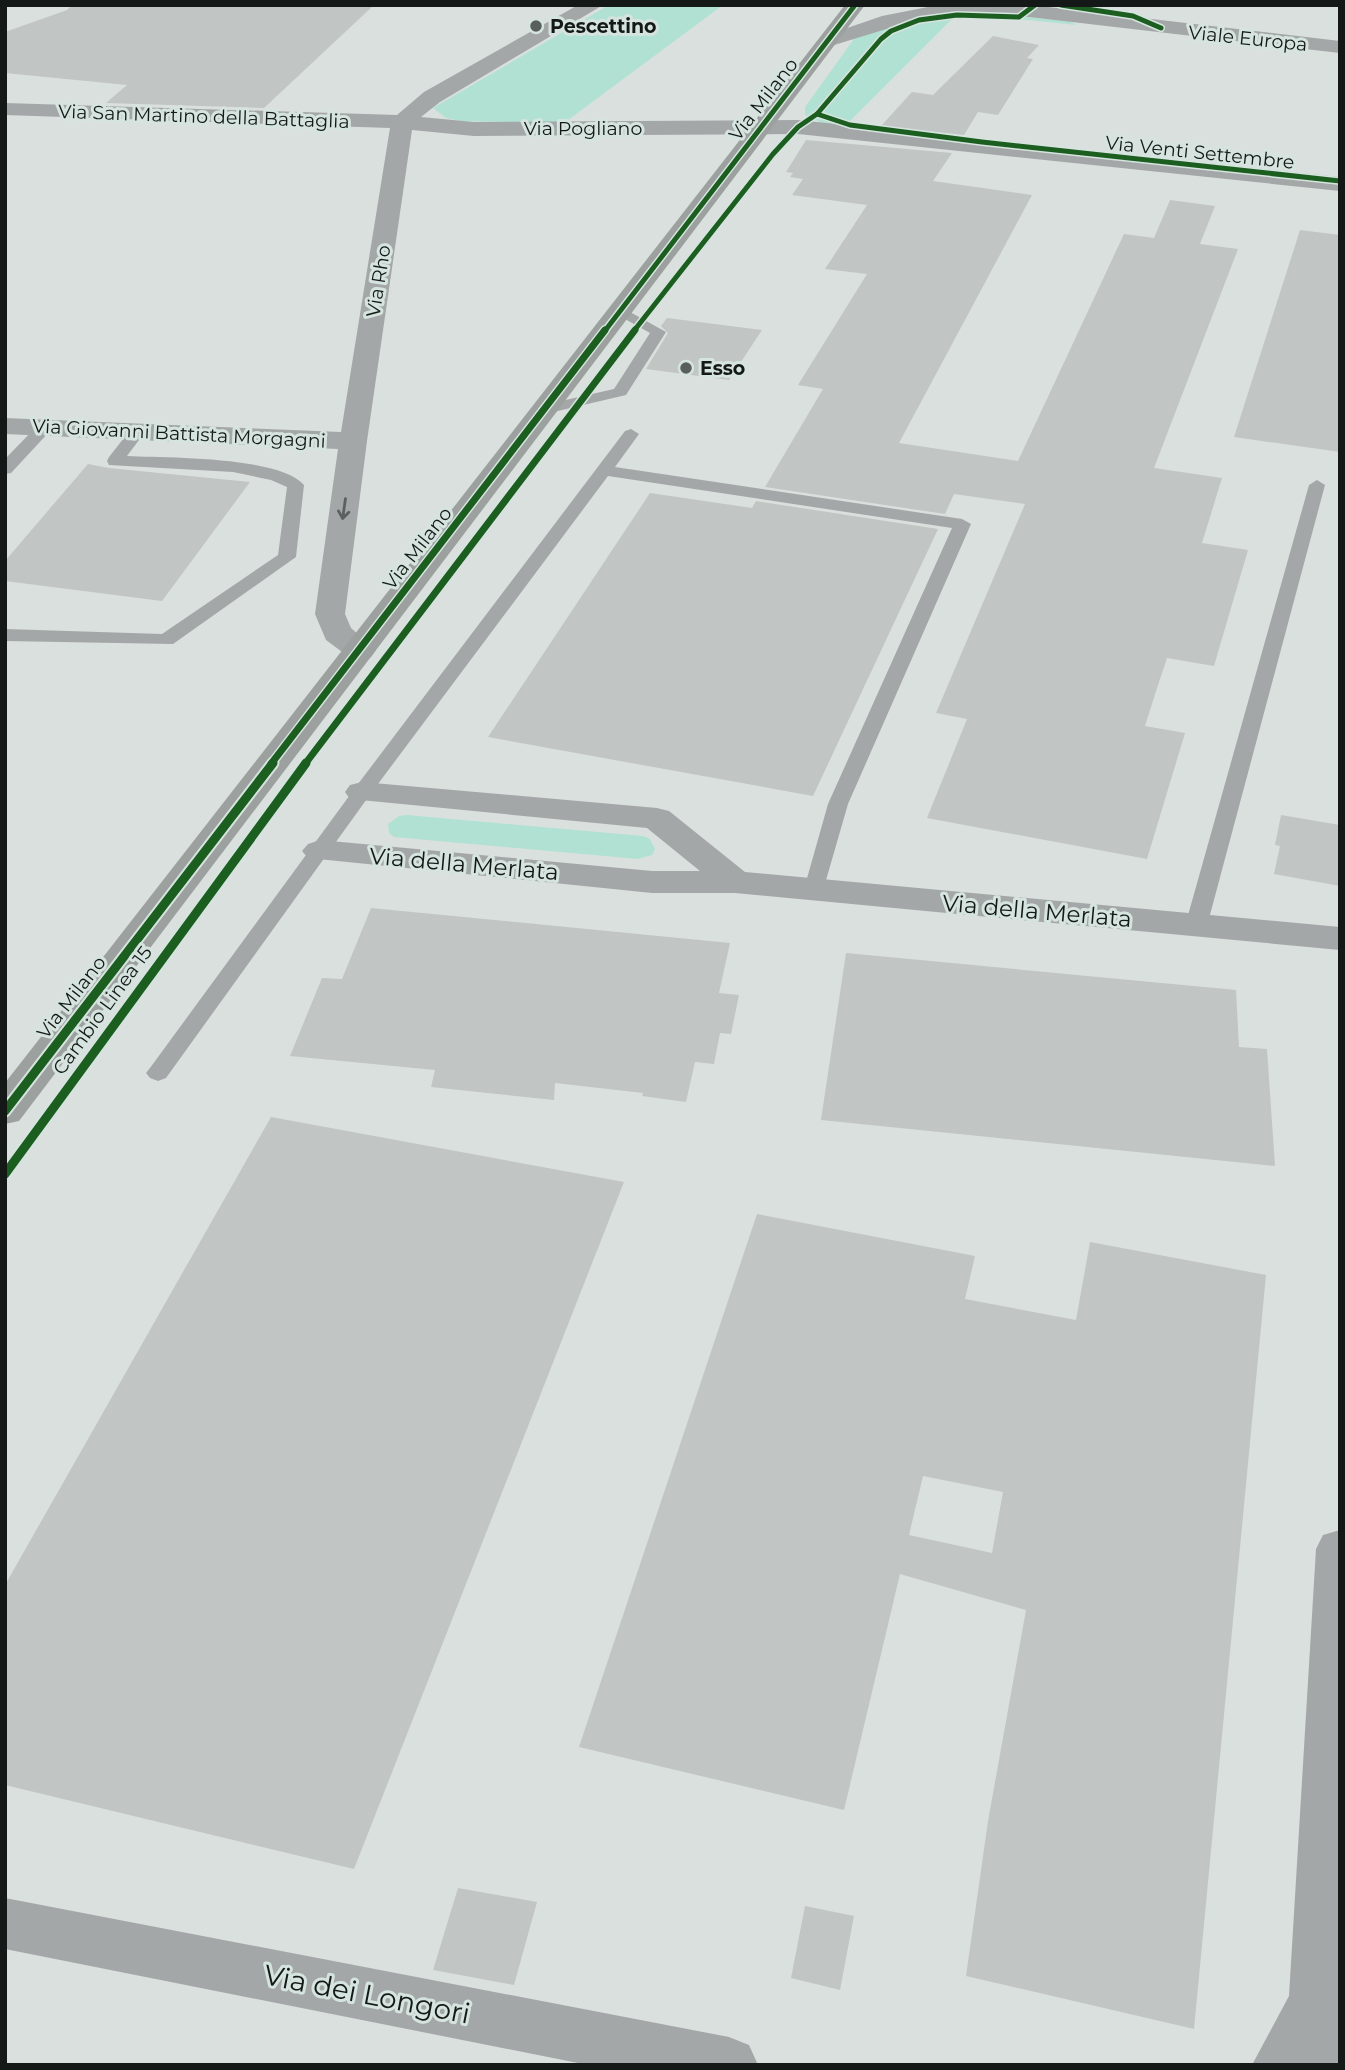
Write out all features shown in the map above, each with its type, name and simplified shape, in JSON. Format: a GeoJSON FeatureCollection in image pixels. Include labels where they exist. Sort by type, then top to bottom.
{"type":"FeatureCollection","features":[{"type":"Feature","properties":{"kind":"main road","name":"Via Milano"},"geometry":{"type":"LineString","coordinates":[[5,1111],[764,128],[855,5]]}},
{"type":"Feature","properties":{"kind":"street"},"geometry":{"type":"LineString","coordinates":[[402,122],[432,97],[593,5]]}},
{"type":"Feature","properties":{"kind":"street"},"geometry":{"type":"LineString","coordinates":[[896,5],[948,9]]}},
{"type":"Feature","properties":{"kind":"street","name":"Viale Europa"},"geometry":{"type":"LineString","coordinates":[[831,40],[869,24],[948,9],[984,6],[1340,47]]}},
{"type":"Feature","properties":{"kind":"street","name":"Via San Martino della Battaglia"},"geometry":{"type":"LineString","coordinates":[[5,109],[402,122]]}},
{"type":"Feature","properties":{"kind":"street","name":"Via Pogliano"},"geometry":{"type":"LineString","coordinates":[[402,122],[474,129],[764,128]]}},
{"type":"Feature","properties":{"kind":"street","name":"Via Rho"},"geometry":{"type":"LineString","coordinates":[[360,650],[337,633],[330,614],[353,441],[402,122]]}},
{"type":"Feature","properties":{"kind":"street","name":"Via Venti Settembre"},"geometry":{"type":"LineString","coordinates":[[764,128],[811,129],[1340,184]]}},
{"type":"Feature","properties":{"kind":"street","name":"Via Giovanni Battista Morgagni"},"geometry":{"type":"LineString","coordinates":[[5,426],[353,441]]}},
{"type":"Feature","properties":{"kind":"street"},"geometry":{"type":"LineString","coordinates":[[362,792],[657,818],[735,881]]}},
{"type":"Feature","properties":{"kind":"street","name":"Via della Merlata"},"geometry":{"type":"LineString","coordinates":[[320,851],[652,882],[735,881],[1340,939]]}},
{"type":"Feature","properties":{"kind":"street"},"geometry":{"type":"LineString","coordinates":[[1338,2065],[1317,2001],[1340,1549]]}},
{"type":"Feature","properties":{"kind":"street","name":"Via dei Longori"},"geometry":{"type":"LineString","coordinates":[[5,1923],[729,2065]]}},
{"type":"Feature","properties":{"kind":"street"},"geometry":{"type":"LineString","coordinates":[[1281,2065],[1317,2001]]}},
{"type":"Feature","properties":{"kind":"lane"},"geometry":{"type":"LineString","coordinates":[[545,409],[620,392],[658,332],[621,311]]}},
{"type":"Feature","properties":{"kind":"lane"},"geometry":{"type":"LineString","coordinates":[[5,470],[44,428]]}},
{"type":"Feature","properties":{"kind":"lane"},"geometry":{"type":"LineString","coordinates":[[5,635],[166,640],[287,557],[296,485],[282,477],[253,469],[115,461],[137,432]]}},
{"type":"Feature","properties":{"kind":"lane"},"geometry":{"type":"LineString","coordinates":[[158,1073],[362,792],[631,434]]}},
{"type":"Feature","properties":{"kind":"lane"},"geometry":{"type":"LineString","coordinates":[[604,470],[962,524],[838,804],[815,889]]}},
{"type":"Feature","properties":{"kind":"lane"},"geometry":{"type":"LineString","coordinates":[[1196,926],[1317,485]]}},
{"type":"Feature","properties":{"kind":"green space"},"geometry":{"type":"Polygon","coordinates":[[[609,5],[723,5],[564,123],[461,121],[446,118],[433,108],[609,5]]]}},
{"type":"Feature","properties":{"kind":"green space"},"geometry":{"type":"Polygon","coordinates":[[[981,13],[1068,21],[1077,25],[1000,17],[954,17],[845,126],[824,124],[805,115],[805,107],[856,36],[887,23],[981,13]]]}},
{"type":"Feature","properties":{"kind":"green space"},"geometry":{"type":"Polygon","coordinates":[[[399,816],[643,836],[650,839],[655,849],[652,855],[638,859],[394,837],[389,833],[388,824],[399,816]]]}},
{"type":"Feature","properties":{"kind":"building"},"geometry":{"type":"Polygon","coordinates":[[[72,5],[374,5],[264,108],[106,103],[127,85],[5,73],[5,32],[67,10],[72,5]]]}},
{"type":"Feature","properties":{"kind":"building"},"geometry":{"type":"Polygon","coordinates":[[[993,36],[1039,45],[1027,58],[1033,59],[998,115],[978,112],[964,135],[881,126],[912,92],[933,95],[993,36]]]}},
{"type":"Feature","properties":{"kind":"building"},"geometry":{"type":"Polygon","coordinates":[[[806,140],[952,153],[933,181],[1032,195],[899,443],[1018,461],[1124,234],[1154,238],[1170,200],[1215,206],[1200,244],[1238,249],[1154,468],[1222,478],[1202,543],[1248,550],[1214,666],[1167,658],[1158,685],[1145,726],[1185,733],[1147,859],[927,818],[967,719],[936,713],[1025,504],[954,494],[945,514],[765,487],[823,389],[798,385],[867,274],[825,269],[867,205],[792,195],[803,179],[790,177],[793,173],[786,172],[806,140]]]}},
{"type":"Feature","properties":{"kind":"building"},"geometry":{"type":"Polygon","coordinates":[[[1300,230],[1340,235],[1340,452],[1234,437],[1300,230]]]}},
{"type":"Feature","properties":{"kind":"building"},"geometry":{"type":"Polygon","coordinates":[[[667,318],[762,330],[729,380],[646,369],[668,333],[661,326],[667,318]]]}},
{"type":"Feature","properties":{"kind":"building"},"geometry":{"type":"Polygon","coordinates":[[[88,464],[250,482],[162,601],[5,581],[5,561],[88,464]]]}},
{"type":"Feature","properties":{"kind":"building"},"geometry":{"type":"Polygon","coordinates":[[[650,493],[752,508],[756,501],[938,529],[813,796],[488,737],[650,493]]]}},
{"type":"Feature","properties":{"kind":"building"},"geometry":{"type":"Polygon","coordinates":[[[1281,815],[1340,825],[1340,886],[1274,874],[1280,846],[1275,845],[1281,815]]]}},
{"type":"Feature","properties":{"kind":"building"},"geometry":{"type":"Polygon","coordinates":[[[371,908],[730,943],[719,993],[739,995],[731,1034],[720,1033],[714,1064],[695,1062],[686,1102],[642,1096],[643,1093],[555,1083],[554,1100],[431,1087],[435,1070],[290,1056],[322,978],[342,979],[371,908]]]}},
{"type":"Feature","properties":{"kind":"building"},"geometry":{"type":"Polygon","coordinates":[[[846,953],[1236,990],[1239,1047],[1267,1049],[1275,1166],[821,1120],[846,953]]]}},
{"type":"Feature","properties":{"kind":"building"},"geometry":{"type":"Polygon","coordinates":[[[271,1117],[624,1182],[354,1869],[5,1785],[5,1585],[271,1117]]]}},
{"type":"Feature","properties":{"kind":"building"},"geometry":{"type":"Polygon","coordinates":[[[757,1214],[975,1256],[965,1299],[1076,1320],[1090,1242],[1266,1275],[1194,2029],[966,1976],[988,1821],[1026,1610],[900,1574],[844,1810],[579,1747],[757,1214]],[[923,1476],[909,1535],[992,1553],[1003,1492],[923,1476]]]}},
{"type":"Feature","properties":{"kind":"building"},"geometry":{"type":"Polygon","coordinates":[[[458,1888],[537,1902],[514,1985],[433,1970],[458,1888]]]}},
{"type":"Feature","properties":{"kind":"building"},"geometry":{"type":"Polygon","coordinates":[[[805,1906],[854,1916],[840,1990],[791,1978],[805,1906]]]}},
{"type":"Feature","properties":{"kind":"cycle path","name":"Cambio Linea 15"},"geometry":{"type":"LineString","coordinates":[[5,1111],[855,5]]}},
{"type":"Feature","properties":{"kind":"cycle path","name":"Cambio Linea 15"},"geometry":{"type":"LineString","coordinates":[[5,1174],[316,749],[579,401],[773,154],[798,127],[817,114],[881,39],[891,31],[919,20],[957,15],[1019,17],[1035,5]]}},
{"type":"Feature","properties":{"kind":"cycle path"},"geometry":{"type":"LineString","coordinates":[[1061,5],[1133,16],[1161,28]]}},
{"type":"Feature","properties":{"kind":"cycle path"},"geometry":{"type":"LineString","coordinates":[[817,114],[850,125],[982,142],[1340,181]]}},
{"type":"Feature","properties":{"kind":"place","name":"Pescettino"},"geometry":{"type":"Point","coordinates":[536,26]}},
{"type":"Feature","properties":{"kind":"place","name":"Esso"},"geometry":{"type":"Point","coordinates":[686,368]}}]}
